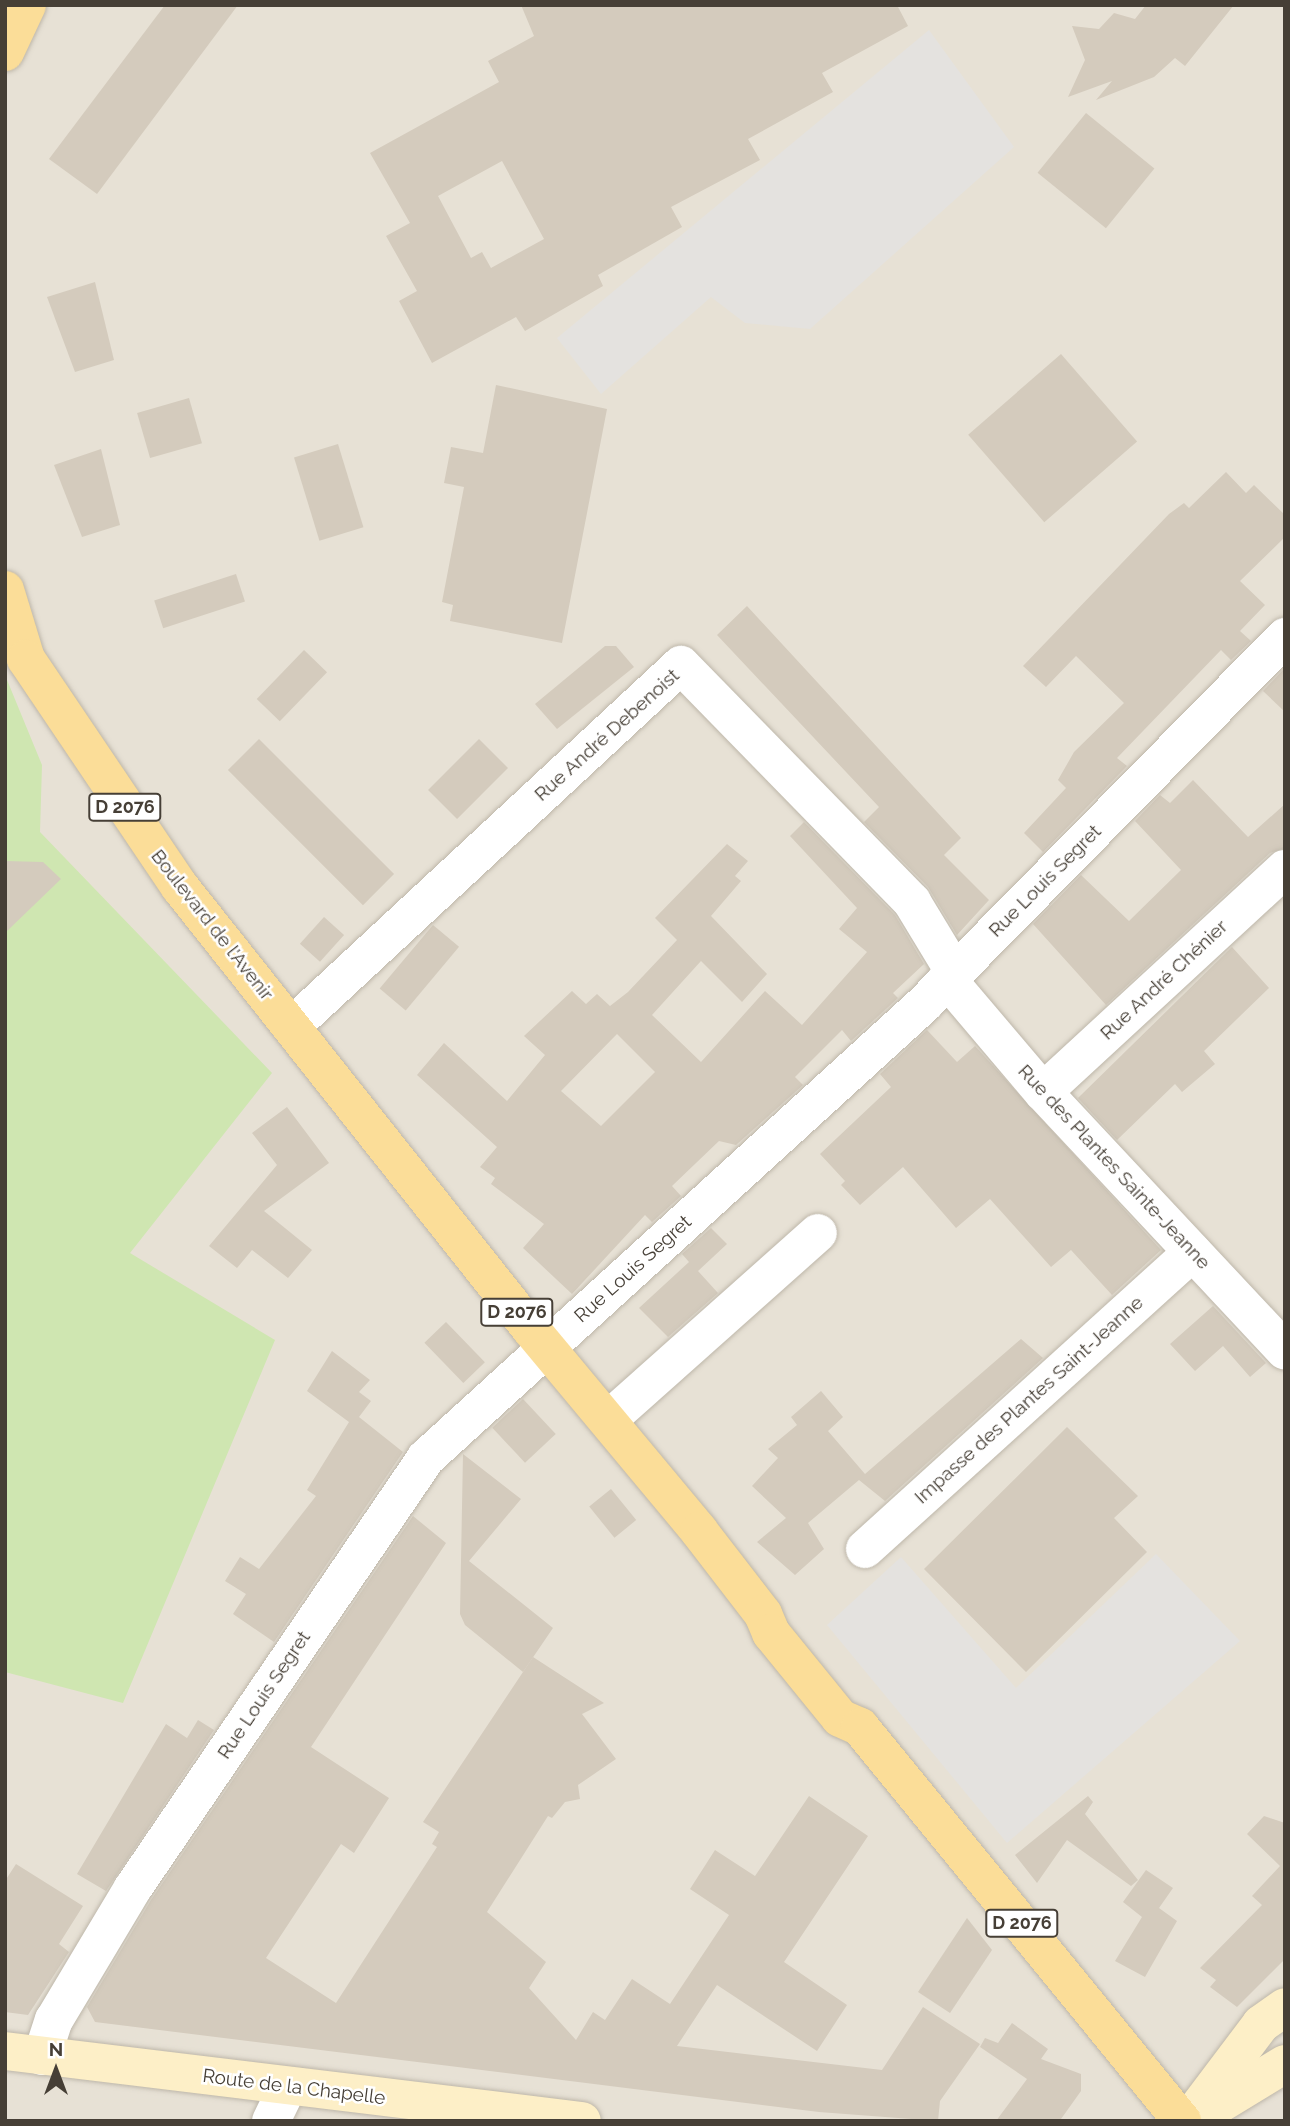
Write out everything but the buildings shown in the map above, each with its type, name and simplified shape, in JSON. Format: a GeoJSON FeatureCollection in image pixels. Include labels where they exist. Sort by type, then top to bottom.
{"type":"FeatureCollection","features":[{"type":"Feature","properties":{"kind":"main road"},"geometry":{"type":"LineString","coordinates":[[5,52],[27,5]]}},
{"type":"Feature","properties":{"kind":"main road","name":"Boulevard de l'Avenir"},"geometry":{"type":"LineString","coordinates":[[5,590],[26,659],[153,850],[283,1017]]}},
{"type":"Feature","properties":{"kind":"main road","name":"D 2076"},"geometry":{"type":"LineString","coordinates":[[283,1017],[546,1348],[608,1420],[763,1614],[771,1633],[840,1718],[860,1727],[1182,2121]]}},
{"type":"Feature","properties":{"kind":"main road"},"geometry":{"type":"LineString","coordinates":[[1190,2121],[1261,2024],[1285,2007]]}},
{"type":"Feature","properties":{"kind":"main road","name":"Route de la Chapelle"},"geometry":{"type":"LineString","coordinates":[[23,2054],[582,2121]]}},
{"type":"Feature","properties":{"kind":"main road"},"geometry":{"type":"LineString","coordinates":[[1190,2121],[1285,2064]]}},
{"type":"Feature","properties":{"kind":"street","name":"Rue Louis Segret"},"geometry":{"type":"LineString","coordinates":[[23,2054],[54,2020],[133,1888],[426,1458],[951,976],[1285,637]]}},
{"type":"Feature","properties":{"kind":"street","name":"Rue André Debenoist"},"geometry":{"type":"LineString","coordinates":[[283,1017],[681,665],[912,902],[951,976]]}},
{"type":"Feature","properties":{"kind":"street","name":"Rue André Chénier"},"geometry":{"type":"LineString","coordinates":[[1043,1092],[1285,869]]}},
{"type":"Feature","properties":{"kind":"street","name":"Rue des Plantes Sainte-Jeanne"},"geometry":{"type":"LineString","coordinates":[[951,976],[1043,1092],[1285,1351]]}},
{"type":"Feature","properties":{"kind":"street"},"geometry":{"type":"LineString","coordinates":[[608,1420],[818,1233]]}},
{"type":"Feature","properties":{"kind":"street","name":"Impasse des Plantes Saint-Jeanne"},"geometry":{"type":"LineString","coordinates":[[865,1549],[1192,1252]]}},
{"type":"Feature","properties":{"kind":"street"},"geometry":{"type":"LineString","coordinates":[[271,2121],[288,2086]]}},
{"type":"Feature","properties":{"kind":"shaded area"},"geometry":{"type":"Polygon","coordinates":[[[5,5],[1285,5],[1285,2121],[5,2121],[5,5]]]}},
{"type":"Feature","properties":{"kind":"shaded area"},"geometry":{"type":"Polygon","coordinates":[[[929,30],[1014,147],[810,329],[745,323],[711,297],[601,394],[557,338],[929,30]]]}},
{"type":"Feature","properties":{"kind":"shaded area"},"geometry":{"type":"Polygon","coordinates":[[[1156,1554],[1240,1641],[1007,1843],[827,1625],[901,1557],[1016,1688],[1156,1554]]]}},
{"type":"Feature","properties":{"kind":"green space"},"geometry":{"type":"Polygon","coordinates":[[[5,675],[42,765],[40,832],[272,1073],[130,1253],[275,1340],[123,1703],[5,1672],[5,675]]]}}]}
